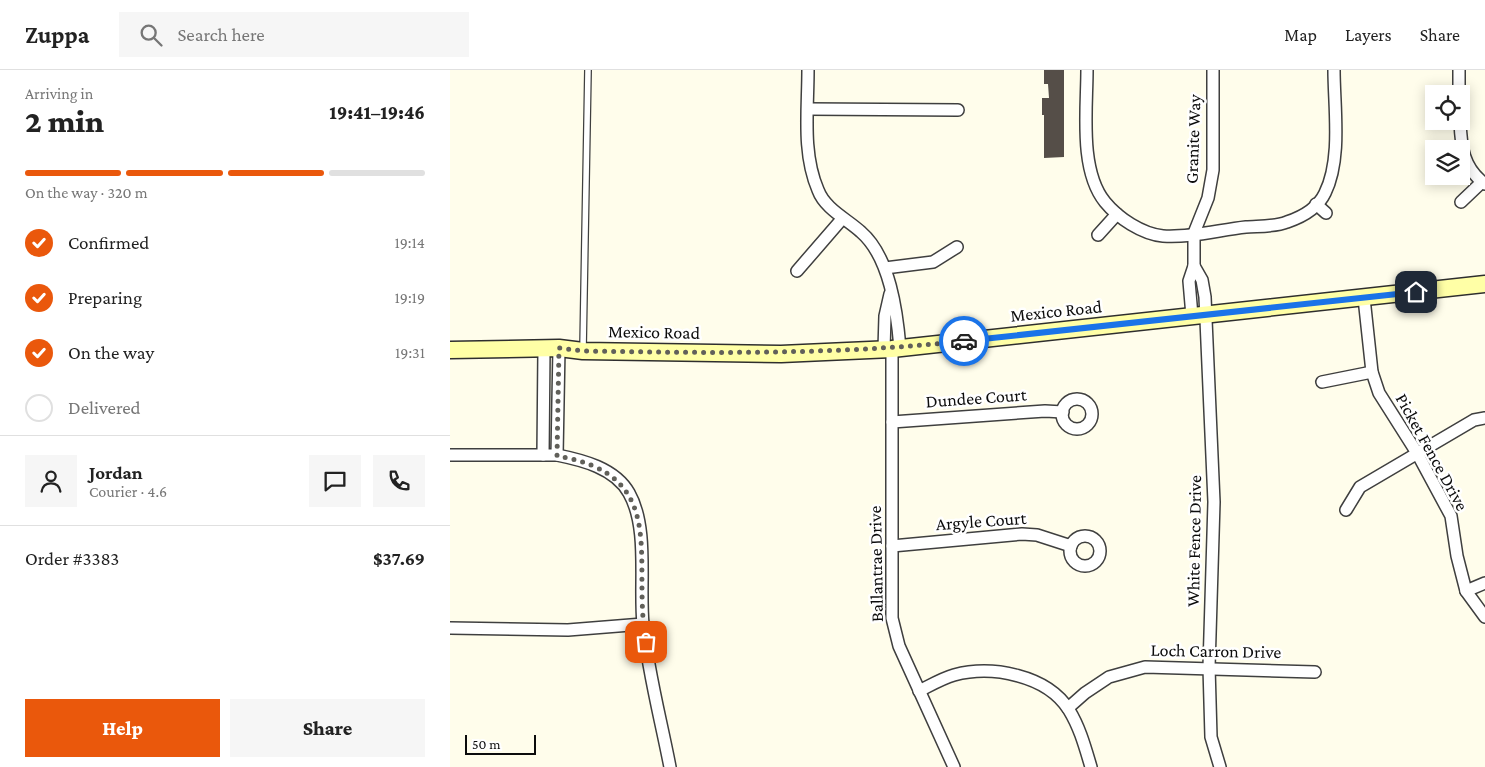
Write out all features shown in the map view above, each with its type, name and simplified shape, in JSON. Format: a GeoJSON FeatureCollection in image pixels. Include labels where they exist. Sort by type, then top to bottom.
{"type":"FeatureCollection","features":[{"type":"Feature","properties":{"kind":"street"},"geometry":{"type":"LineString","coordinates":[[808,70],[808,160],[818,192],[842,219],[861,232],[874,247],[885,268],[933,262],[957,247]]}},
{"type":"Feature","properties":{"kind":"street"},"geometry":{"type":"LineString","coordinates":[[1087,70],[1087,152],[1090,170],[1102,198],[1118,214],[1150,233],[1163,236],[1284,223],[1301,216],[1316,204],[1324,195],[1332,177],[1334,159],[1334,70]]}},
{"type":"Feature","properties":{"kind":"street","name":"Granite Way"},"geometry":{"type":"LineString","coordinates":[[1199,315],[1189,281],[1194,266],[1194,233],[1208,198],[1213,170],[1213,70]]}},
{"type":"Feature","properties":{"kind":"street"},"geometry":{"type":"LineString","coordinates":[[1459,70],[1460,85]]}},
{"type":"Feature","properties":{"kind":"street"},"geometry":{"type":"LineString","coordinates":[[808,109],[958,110]]}},
{"type":"Feature","properties":{"kind":"street"},"geometry":{"type":"LineString","coordinates":[[1460,130],[1461,143],[1465,158],[1473,176],[1483,183],[1461,202]]}},
{"type":"Feature","properties":{"kind":"street"},"geometry":{"type":"LineString","coordinates":[[1316,204],[1326,213]]}},
{"type":"Feature","properties":{"kind":"street"},"geometry":{"type":"LineString","coordinates":[[1098,235],[1118,214]]}},
{"type":"Feature","properties":{"kind":"street"},"geometry":{"type":"LineString","coordinates":[[797,271],[842,219]]}},
{"type":"Feature","properties":{"kind":"street","name":"Ballantrae Drive"},"geometry":{"type":"LineString","coordinates":[[885,268],[890,292],[885,316],[892,348],[892,618],[899,646],[954,767]]}},
{"type":"Feature","properties":{"kind":"street","name":"Mexico Road"},"geometry":{"type":"LineString","coordinates":[[450,350],[552,349],[781,354],[892,348],[1485,284]]}},
{"type":"Feature","properties":{"kind":"street","name":"Picket Fence Drive"},"geometry":{"type":"LineString","coordinates":[[1364,298],[1372,372],[1379,393],[1417,453],[1451,516],[1457,556],[1466,591],[1485,617]]}},
{"type":"Feature","properties":{"kind":"street","name":"White Fence Drive"},"geometry":{"type":"LineString","coordinates":[[1199,315],[1214,502],[1209,667],[1211,737],[1220,767]]}},
{"type":"Feature","properties":{"kind":"street"},"geometry":{"type":"LineString","coordinates":[[543,455],[552,349]]}},
{"type":"Feature","properties":{"kind":"street"},"geometry":{"type":"LineString","coordinates":[[552,349],[557,456]]}},
{"type":"Feature","properties":{"kind":"street"},"geometry":{"type":"LineString","coordinates":[[1322,382],[1372,372]]}},
{"type":"Feature","properties":{"kind":"street","name":"Dundee Court"},"geometry":{"type":"LineString","coordinates":[[892,422],[1044,411],[1063,412]]}},
{"type":"Feature","properties":{"kind":"street"},"geometry":{"type":"LineString","coordinates":[[1346,510],[1360,487],[1474,420],[1485,418]]}},
{"type":"Feature","properties":{"kind":"street"},"geometry":{"type":"LineString","coordinates":[[450,455],[557,456],[596,465],[614,477],[629,492],[641,530],[643,624],[670,767]]}},
{"type":"Feature","properties":{"kind":"street","name":"Argyle Court"},"geometry":{"type":"LineString","coordinates":[[892,546],[1022,534],[1038,535],[1071,546]]}},
{"type":"Feature","properties":{"kind":"street"},"geometry":{"type":"LineString","coordinates":[[1466,591],[1485,582]]}},
{"type":"Feature","properties":{"kind":"street"},"geometry":{"type":"LineString","coordinates":[[450,628],[568,630],[643,624]]}},
{"type":"Feature","properties":{"kind":"street","name":"Loch Carron Drive"},"geometry":{"type":"LineString","coordinates":[[1068,708],[1086,692],[1109,677],[1145,667],[1209,667],[1315,672]]}},
{"type":"Feature","properties":{"kind":"street"},"geometry":{"type":"LineString","coordinates":[[920,691],[953,675],[982,670],[1013,674],[1045,688],[1068,708],[1081,735],[1091,767]]}},
{"type":"Feature","properties":{"kind":"lane"},"geometry":{"type":"LineString","coordinates":[[583,351],[588,70]]}},
{"type":"Feature","properties":{"kind":"building"},"geometry":{"type":"Polygon","coordinates":[[[1044,70],[1064,70],[1064,157],[1044,158],[1042,98],[1049,98],[1048,84],[1044,84],[1044,70]]]}},
{"type":"Feature","properties":{"kind":"way so far"},"geometry":{"type":"LineString","coordinates":[[646,642],[643,624],[641,530],[629,492],[614,477],[596,465],[573,458],[557,456],[559,348],[583,351],[781,354],[892,349],[964,341]]}},
{"type":"Feature","properties":{"kind":"route"},"geometry":{"type":"LineString","coordinates":[[964,341],[1416,292]]}}]}
